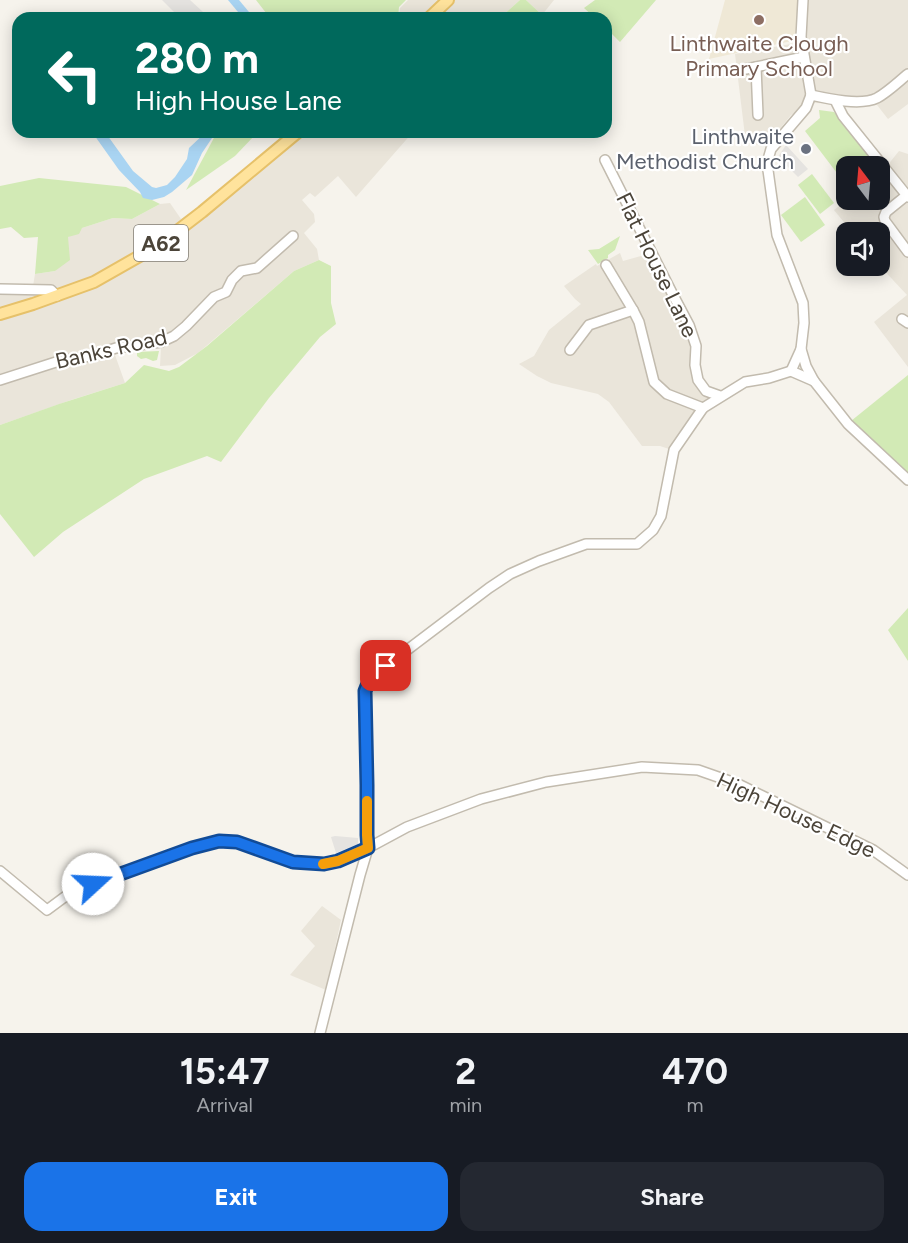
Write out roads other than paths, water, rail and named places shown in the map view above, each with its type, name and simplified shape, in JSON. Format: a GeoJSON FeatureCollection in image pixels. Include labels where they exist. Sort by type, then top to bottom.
{"type":"FeatureCollection","features":[{"type":"Feature","properties":{"kind":"main road"},"geometry":{"type":"LineString","coordinates":[[435,12],[448,0]]}},
{"type":"Feature","properties":{"kind":"main road","name":"A62"},"geometry":{"type":"LineString","coordinates":[[0,314],[93,282],[159,244],[202,212],[291,138]]}},
{"type":"Feature","properties":{"kind":"street"},"geometry":{"type":"LineString","coordinates":[[790,371],[801,349],[804,323],[803,303],[777,235],[767,164],[771,149],[806,108],[811,95],[801,37],[803,0]]}},
{"type":"Feature","properties":{"kind":"street"},"geometry":{"type":"LineString","coordinates":[[746,69],[804,57]]}},
{"type":"Feature","properties":{"kind":"street"},"geometry":{"type":"LineString","coordinates":[[756,67],[758,115]]}},
{"type":"Feature","properties":{"kind":"street"},"geometry":{"type":"LineString","coordinates":[[811,95],[835,100],[871,100],[879,97],[908,74]]}},
{"type":"Feature","properties":{"kind":"street"},"geometry":{"type":"LineString","coordinates":[[835,100],[843,116],[908,196],[886,212],[884,217],[908,252]]}},
{"type":"Feature","properties":{"kind":"street","name":"Flat House Lane"},"geometry":{"type":"LineString","coordinates":[[605,160],[689,325],[696,346],[695,365],[698,380],[706,391],[720,396]]}},
{"type":"Feature","properties":{"kind":"street","name":"Banks Road"},"geometry":{"type":"LineString","coordinates":[[0,380],[56,362],[90,356],[116,348],[161,342],[174,336],[214,297],[226,292],[232,280],[241,271],[257,268],[293,236]]}},
{"type":"Feature","properties":{"kind":"street"},"geometry":{"type":"LineString","coordinates":[[606,265],[639,322],[654,382],[667,394],[703,408]]}},
{"type":"Feature","properties":{"kind":"street"},"geometry":{"type":"LineString","coordinates":[[0,289],[51,290],[57,296]]}},
{"type":"Feature","properties":{"kind":"street"},"geometry":{"type":"LineString","coordinates":[[570,350],[589,325],[633,310]]}},
{"type":"Feature","properties":{"kind":"street"},"geometry":{"type":"LineString","coordinates":[[801,349],[814,381],[848,424],[908,480]]}},
{"type":"Feature","properties":{"kind":"street"},"geometry":{"type":"LineString","coordinates":[[320,1033],[368,848],[365,691],[369,681],[480,594],[510,574],[586,544],[637,544],[653,530],[661,516],[674,450],[703,408],[720,396],[745,382],[769,378],[790,371],[814,381]]}},
{"type":"Feature","properties":{"kind":"street","name":"High House Edge"},"geometry":{"type":"LineString","coordinates":[[0,871],[47,910],[74,890],[192,848],[219,841],[237,842],[293,862],[324,864],[338,861],[407,827],[481,799],[546,782],[642,767],[698,770],[738,784],[873,850],[908,875]]}},
{"type":"Feature","properties":{"kind":"water"},"geometry":{"type":"Polygon","coordinates":[[[228,0],[239,0],[249,12],[238,12],[228,0]]]}},
{"type":"Feature","properties":{"kind":"water"},"geometry":{"type":"Polygon","coordinates":[[[96,138],[109,138],[133,171],[156,188],[167,185],[175,177],[187,159],[189,148],[200,138],[212,138],[192,175],[164,197],[152,200],[143,198],[96,138]]]}},
{"type":"Feature","properties":{"kind":"place","name":"Linthwaite Clough Primary School"},"geometry":{"type":"Point","coordinates":[759,20]}},
{"type":"Feature","properties":{"kind":"place","name":"Linthwaite Methodist Church"},"geometry":{"type":"Point","coordinates":[806,149]}}]}
